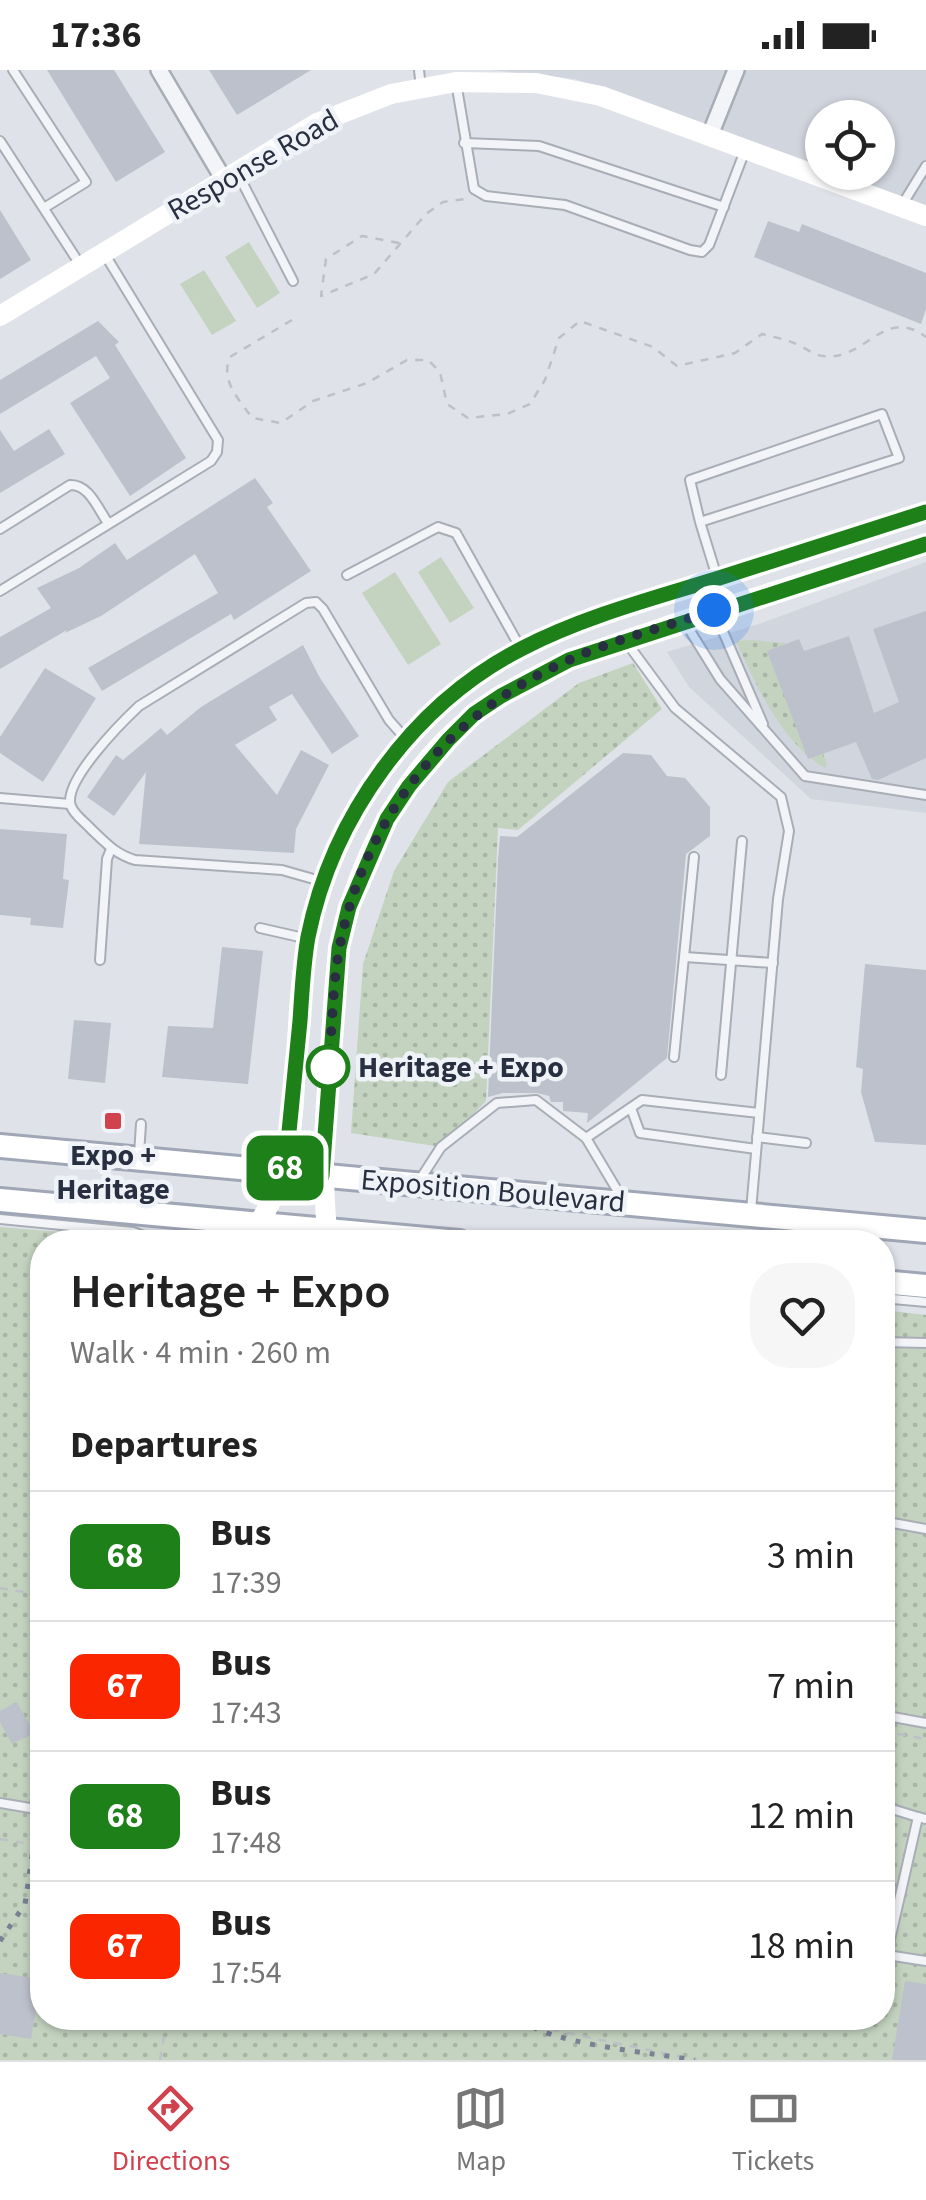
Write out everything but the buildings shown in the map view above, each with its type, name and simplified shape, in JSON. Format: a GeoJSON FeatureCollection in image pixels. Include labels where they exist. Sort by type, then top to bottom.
{"type":"FeatureCollection","features":[{"type":"Feature","properties":{"kind":"main road","name":"Response Road"},"geometry":{"type":"LineString","coordinates":[[0,316],[336,115],[420,79],[456,82],[504,75],[601,96],[926,216]]}},
{"type":"Feature","properties":{"kind":"main road"},"geometry":{"type":"LineString","coordinates":[[256,1230],[285,1172],[308,938],[324,882],[359,804],[407,740],[458,689],[520,649],[614,610],[926,512]]}},
{"type":"Feature","properties":{"kind":"main road"},"geometry":{"type":"LineString","coordinates":[[327,1230],[322,1176],[339,948],[361,873],[387,819],[438,749],[474,714],[569,660],[926,544]]}},
{"type":"Feature","properties":{"kind":"main road","name":"Exposition Boulevard"},"geometry":{"type":"LineString","coordinates":[[0,1146],[926,1231]]}},
{"type":"Feature","properties":{"kind":"main road","name":"Exposition Boulevard"},"geometry":{"type":"LineString","coordinates":[[0,1200],[232,1230]]}},
{"type":"Feature","properties":{"kind":"main road"},"geometry":{"type":"LineString","coordinates":[[895,1283],[926,1286]]}},
{"type":"Feature","properties":{"kind":"street"},"geometry":{"type":"LineString","coordinates":[[159,70],[230,176]]}},
{"type":"Feature","properties":{"kind":"street"},"geometry":{"type":"LineString","coordinates":[[710,135],[736,70]]}},
{"type":"Feature","properties":{"kind":"lane"},"geometry":{"type":"LineString","coordinates":[[13,70],[86,182],[44,208]]}},
{"type":"Feature","properties":{"kind":"lane"},"geometry":{"type":"LineString","coordinates":[[456,82],[474,189],[486,196],[565,205],[702,252],[709,245],[746,148]]}},
{"type":"Feature","properties":{"kind":"lane"},"geometry":{"type":"LineString","coordinates":[[0,141],[82,266]]}},
{"type":"Feature","properties":{"kind":"lane"},"geometry":{"type":"LineString","coordinates":[[464,143],[539,146],[724,207]]}},
{"type":"Feature","properties":{"kind":"lane"},"geometry":{"type":"LineString","coordinates":[[901,207],[926,166]]}},
{"type":"Feature","properties":{"kind":"lane"},"geometry":{"type":"LineString","coordinates":[[230,176],[293,282]]}},
{"type":"Feature","properties":{"kind":"lane"},"geometry":{"type":"LineString","coordinates":[[0,591],[212,461],[217,452],[218,440],[104,253]]}},
{"type":"Feature","properties":{"kind":"lane"},"geometry":{"type":"LineString","coordinates":[[700,522],[899,458],[882,414],[690,480],[700,522],[718,578]]}},
{"type":"Feature","properties":{"kind":"lane"},"geometry":{"type":"LineString","coordinates":[[0,529],[70,485],[84,488],[108,523]]}},
{"type":"Feature","properties":{"kind":"lane"},"geometry":{"type":"LineString","coordinates":[[348,575],[438,527],[448,528],[456,533],[520,649]]}},
{"type":"Feature","properties":{"kind":"lane"},"geometry":{"type":"LineString","coordinates":[[324,882],[282,870],[135,860],[111,849],[71,809],[73,783],[139,706],[306,602],[316,602],[323,609],[389,720],[407,740]]}},
{"type":"Feature","properties":{"kind":"lane"},"geometry":{"type":"LineString","coordinates":[[714,610],[766,732]]}},
{"type":"Feature","properties":{"kind":"lane"},"geometry":{"type":"LineString","coordinates":[[684,620],[720,679],[805,776],[926,796]]}},
{"type":"Feature","properties":{"kind":"lane"},"geometry":{"type":"LineString","coordinates":[[624,639],[675,708],[780,798],[789,831],[772,964],[750,1214]]}},
{"type":"Feature","properties":{"kind":"lane"},"geometry":{"type":"LineString","coordinates":[[0,798],[70,804]]}},
{"type":"Feature","properties":{"kind":"lane"},"geometry":{"type":"LineString","coordinates":[[789,831],[803,833]]}},
{"type":"Feature","properties":{"kind":"lane"},"geometry":{"type":"LineString","coordinates":[[720,1075],[742,841]]}},
{"type":"Feature","properties":{"kind":"lane"},"geometry":{"type":"LineString","coordinates":[[100,960],[111,849]]}},
{"type":"Feature","properties":{"kind":"lane"},"geometry":{"type":"LineString","coordinates":[[674,1057],[694,857]]}},
{"type":"Feature","properties":{"kind":"lane"},"geometry":{"type":"LineString","coordinates":[[260,928],[308,938]]}},
{"type":"Feature","properties":{"kind":"lane"},"geometry":{"type":"LineString","coordinates":[[685,957],[772,964]]}},
{"type":"Feature","properties":{"kind":"lane"},"geometry":{"type":"LineString","coordinates":[[416,1185],[441,1147],[497,1103],[536,1100],[586,1138],[624,1203]]}},
{"type":"Feature","properties":{"kind":"lane"},"geometry":{"type":"LineString","coordinates":[[586,1138],[642,1100],[759,1113]]}},
{"type":"Feature","properties":{"kind":"lane"},"geometry":{"type":"LineString","coordinates":[[631,1108],[640,1133],[756,1149]]}},
{"type":"Feature","properties":{"kind":"lane"},"geometry":{"type":"LineString","coordinates":[[138,1158],[141,1124]]}},
{"type":"Feature","properties":{"kind":"lane"},"geometry":{"type":"LineString","coordinates":[[757,1137],[806,1143]]}},
{"type":"Feature","properties":{"kind":"lane"},"geometry":{"type":"LineString","coordinates":[[0,1218],[114,1230]]}},
{"type":"Feature","properties":{"kind":"lane"},"geometry":{"type":"LineString","coordinates":[[895,1299],[926,1302]]}},
{"type":"Feature","properties":{"kind":"lane"},"geometry":{"type":"LineString","coordinates":[[895,1342],[926,1343]]}},
{"type":"Feature","properties":{"kind":"lane"},"geometry":{"type":"LineString","coordinates":[[895,1524],[926,1529]]}},
{"type":"Feature","properties":{"kind":"lane"},"geometry":{"type":"LineString","coordinates":[[895,1717],[926,1723]]}},
{"type":"Feature","properties":{"kind":"lane"},"geometry":{"type":"LineString","coordinates":[[0,1803],[30,1808]]}},
{"type":"Feature","properties":{"kind":"lane"},"geometry":{"type":"LineString","coordinates":[[895,1810],[922,1818],[895,1924]]}},
{"type":"Feature","properties":{"kind":"lane"},"geometry":{"type":"LineString","coordinates":[[895,1956],[926,1961]]}},
{"type":"Feature","properties":{"kind":"path"},"geometry":{"type":"LineString","coordinates":[[398,242],[362,236],[326,258],[322,296],[374,274],[398,242],[443,202],[486,196]]}},
{"type":"Feature","properties":{"kind":"path"},"geometry":{"type":"LineString","coordinates":[[292,320],[230,357],[226,368],[230,386],[252,418],[281,423],[313,401],[368,383],[407,360],[428,360],[440,372],[447,404],[468,418],[507,414],[530,404],[545,380],[559,338],[580,320],[653,348],[677,366],[736,353],[762,334],[822,356],[845,355],[888,328],[913,328],[926,338]]}},
{"type":"Feature","properties":{"kind":"path"},"geometry":{"type":"LineString","coordinates":[[0,1588],[30,1594]]}},
{"type":"Feature","properties":{"kind":"path"},"geometry":{"type":"LineString","coordinates":[[895,1734],[926,1738]]}},
{"type":"Feature","properties":{"kind":"path"},"geometry":{"type":"LineString","coordinates":[[0,1838],[30,1844]]}},
{"type":"Feature","properties":{"kind":"path"},"geometry":{"type":"LineString","coordinates":[[160,2060],[165,2030]]}},
{"type":"Feature","properties":{"kind":"path"},"geometry":{"type":"LineString","coordinates":[[553,2030],[696,2060]]}},
{"type":"Feature","properties":{"kind":"shaded area"},"geometry":{"type":"Polygon","coordinates":[[[490,70],[926,70],[926,208],[882,190],[895,190],[895,100],[805,100],[805,160],[575,79],[490,70]]]}},
{"type":"Feature","properties":{"kind":"shaded area"},"geometry":{"type":"Polygon","coordinates":[[[926,562],[926,813],[811,799],[689,687],[667,652],[762,623],[926,562]]]}},
{"type":"Feature","properties":{"kind":"green space"},"geometry":{"type":"Polygon","coordinates":[[[249,242],[280,293],[257,308],[225,257],[249,242]]]}},
{"type":"Feature","properties":{"kind":"green space"},"geometry":{"type":"Polygon","coordinates":[[[204,270],[236,321],[212,335],[180,284],[204,270]]]}},
{"type":"Feature","properties":{"kind":"green space"},"geometry":{"type":"Polygon","coordinates":[[[441,557],[474,608],[450,623],[418,572],[441,557]]]}},
{"type":"Feature","properties":{"kind":"green space"},"geometry":{"type":"Polygon","coordinates":[[[395,572],[441,644],[408,665],[362,593],[395,572]]]}},
{"type":"Feature","properties":{"kind":"green space"},"geometry":{"type":"Polygon","coordinates":[[[736,641],[785,643],[825,768],[796,744],[762,694],[736,641]]]}},
{"type":"Feature","properties":{"kind":"green space"},"geometry":{"type":"Polygon","coordinates":[[[633,663],[662,709],[518,830],[498,828],[486,1101],[441,1147],[351,1133],[363,964],[394,871],[448,782],[579,683],[633,663]]]}},
{"type":"Feature","properties":{"kind":"green space"},"geometry":{"type":"Polygon","coordinates":[[[0,1227],[37,1230],[30,1230],[30,2030],[895,2030],[895,1311],[926,1315],[926,2060],[0,2060],[0,1227]]]}},
{"type":"Feature","properties":{"kind":"railway"},"geometry":{"type":"LineString","coordinates":[[0,1941],[25,1904],[30,1870]]}},
{"type":"Feature","properties":{"kind":"railway"},"geometry":{"type":"LineString","coordinates":[[540,2030],[575,2041],[695,2060]]}},
{"type":"Feature","properties":{"kind":"bus line","name":"68"},"geometry":{"type":"LineString","coordinates":[[926,512],[614,610],[557,632],[520,649],[458,689],[419,726],[359,804],[318,898],[308,938],[285,1172],[322,1176],[339,948],[349,907],[387,819],[438,749],[474,714],[569,660],[926,544]]}},
{"type":"Feature","properties":{"kind":"place","name":"Heritage + Expo"},"geometry":{"type":"Point","coordinates":[328,1067]}},
{"type":"Feature","properties":{"kind":"place","name":"Expo + Heritage"},"geometry":{"type":"Point","coordinates":[113,1121]}},
{"type":"Feature","properties":{"kind":"route"},"geometry":{"type":"LineString","coordinates":[[328,1067],[339,948],[349,907],[387,819],[438,749],[474,714],[569,660],[714,610]]}}]}
